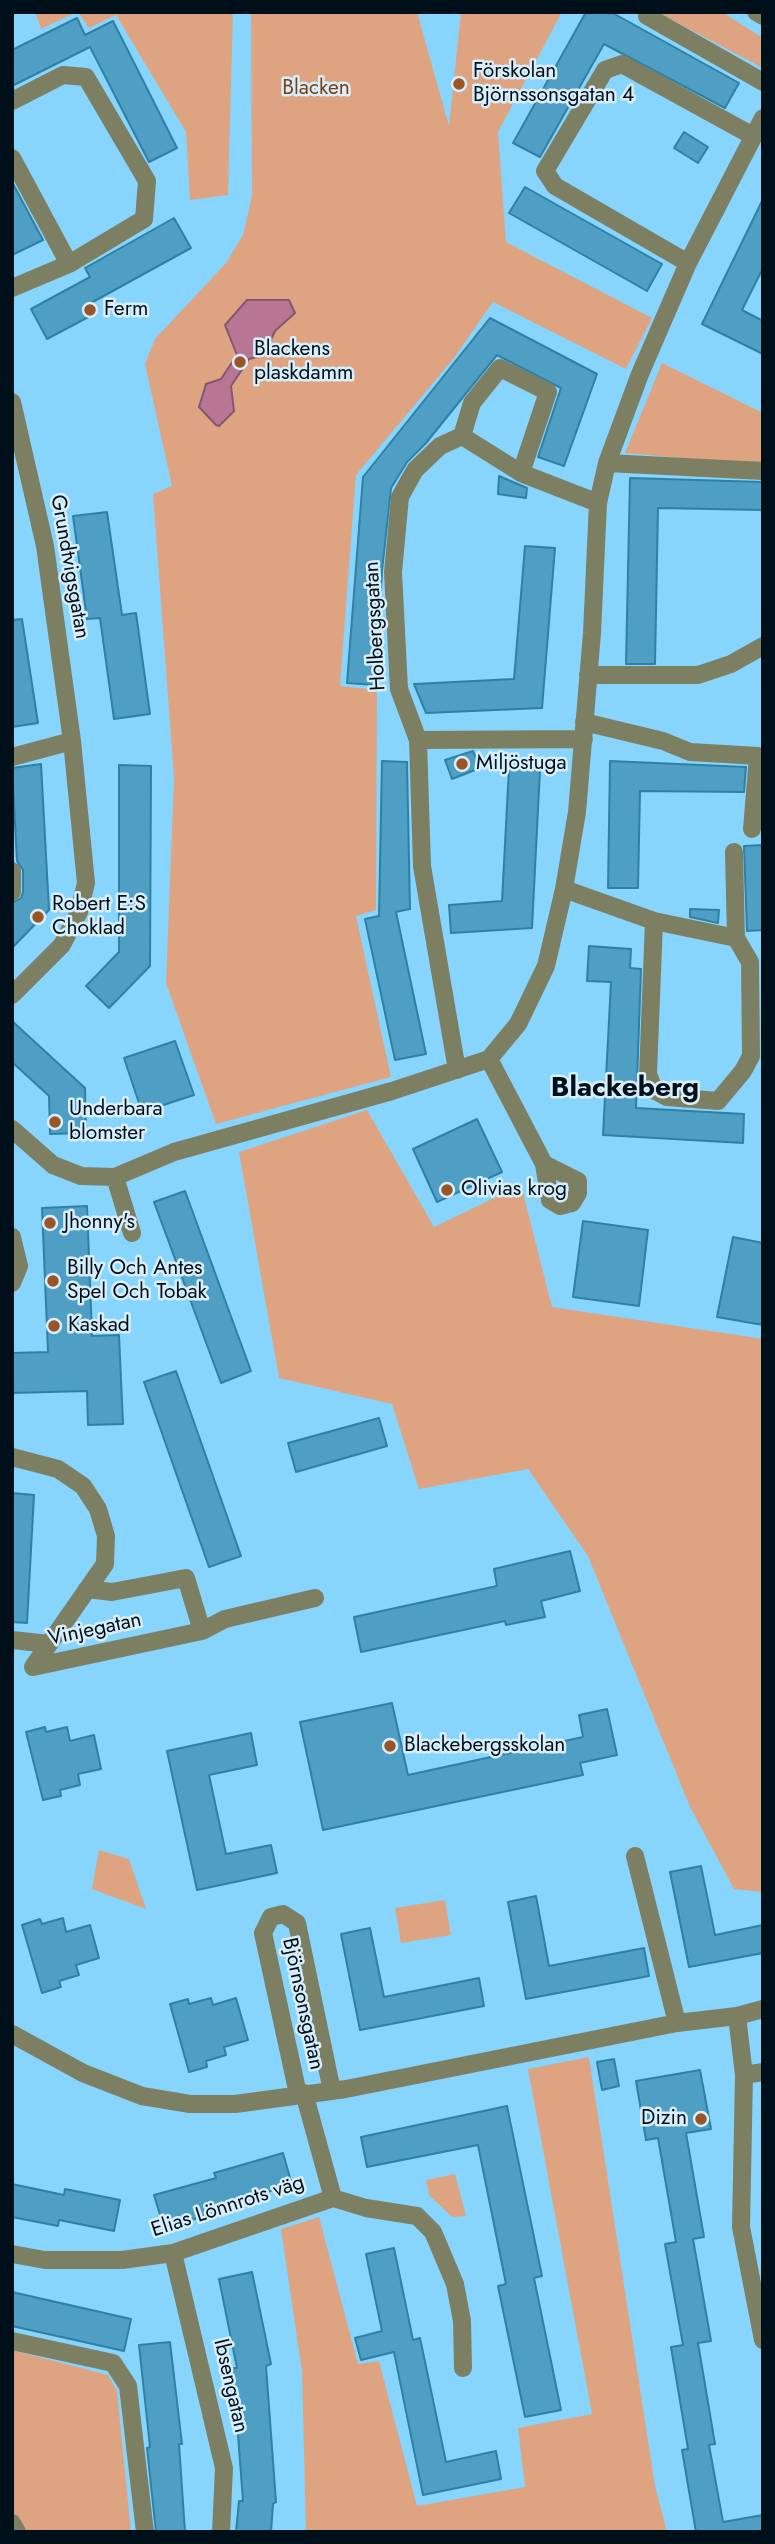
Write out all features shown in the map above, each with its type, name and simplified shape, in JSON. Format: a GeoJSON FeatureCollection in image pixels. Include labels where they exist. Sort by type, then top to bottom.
{"type":"FeatureCollection","features":[{"type":"Feature","properties":{"kind":"street"},"geometry":{"type":"LineString","coordinates":[[756,12],[763,16]]}},
{"type":"Feature","properties":{"kind":"street"},"geometry":{"type":"LineString","coordinates":[[647,16],[763,82]]}},
{"type":"Feature","properties":{"kind":"street"},"geometry":{"type":"LineString","coordinates":[[688,263],[555,187],[545,171],[605,70],[622,64],[752,136]]}},
{"type":"Feature","properties":{"kind":"street"},"geometry":{"type":"LineString","coordinates":[[12,101],[62,75],[86,78],[147,181],[144,219],[69,264],[12,288]]}},
{"type":"Feature","properties":{"kind":"street"},"geometry":{"type":"LineString","coordinates":[[12,1129],[53,1165],[81,1175],[115,1177],[174,1152],[392,1091],[489,1059],[518,1024],[546,966],[564,889],[577,812],[598,503],[607,463],[640,374],[688,263],[763,118]]}},
{"type":"Feature","properties":{"kind":"street"},"geometry":{"type":"LineString","coordinates":[[12,158],[69,264]]}},
{"type":"Feature","properties":{"kind":"street"},"geometry":{"type":"LineString","coordinates":[[521,473],[548,391],[500,368],[472,403],[462,436],[521,473],[598,503]]}},
{"type":"Feature","properties":{"kind":"street","name":"Grundtvigsgatan"},"geometry":{"type":"LineString","coordinates":[[12,402],[45,546],[72,741],[86,883],[79,912],[62,945],[12,995]]}},
{"type":"Feature","properties":{"kind":"street","name":"Holbergsgatan"},"geometry":{"type":"LineString","coordinates":[[457,1070],[422,866],[418,740],[399,689],[393,572],[400,497],[415,470],[440,446],[462,436]]}},
{"type":"Feature","properties":{"kind":"street"},"geometry":{"type":"LineString","coordinates":[[607,463],[763,471]]}},
{"type":"Feature","properties":{"kind":"street"},"geometry":{"type":"LineString","coordinates":[[588,675],[698,675],[731,664],[763,646]]}},
{"type":"Feature","properties":{"kind":"street"},"geometry":{"type":"LineString","coordinates":[[418,740],[584,731],[663,741],[690,752],[758,756],[752,829]]}},
{"type":"Feature","properties":{"kind":"street"},"geometry":{"type":"LineString","coordinates":[[12,757],[72,741]]}},
{"type":"Feature","properties":{"kind":"street"},"geometry":{"type":"LineString","coordinates":[[654,921],[648,1074],[654,1090],[667,1097],[718,1101],[743,1071],[751,1056],[750,962],[736,938],[734,852]]}},
{"type":"Feature","properties":{"kind":"street"},"geometry":{"type":"LineString","coordinates":[[12,871],[12,892]]}},
{"type":"Feature","properties":{"kind":"street"},"geometry":{"type":"LineString","coordinates":[[564,889],[654,921],[736,938]]}},
{"type":"Feature","properties":{"kind":"street"},"geometry":{"type":"LineString","coordinates":[[489,1059],[544,1164]]}},
{"type":"Feature","properties":{"kind":"street"},"geometry":{"type":"LineString","coordinates":[[115,1177],[132,1233]]}},
{"type":"Feature","properties":{"kind":"street"},"geometry":{"type":"LineString","coordinates":[[12,1237],[19,1266],[12,1283]]}},
{"type":"Feature","properties":{"kind":"street","name":"Vinjegatan"},"geometry":{"type":"LineString","coordinates":[[12,1457],[58,1468],[83,1486],[98,1509],[106,1536],[105,1564],[33,1667],[202,1631]]}},
{"type":"Feature","properties":{"kind":"street"},"geometry":{"type":"LineString","coordinates":[[87,1589],[112,1592],[186,1578],[202,1631],[225,1619],[315,1598]]}},
{"type":"Feature","properties":{"kind":"street"},"geometry":{"type":"LineString","coordinates":[[12,1640],[49,1644]]}},
{"type":"Feature","properties":{"kind":"street"},"geometry":{"type":"LineString","coordinates":[[635,1856],[677,2023]]}},
{"type":"Feature","properties":{"kind":"street","name":"Björnsonsgatan"},"geometry":{"type":"LineString","coordinates":[[301,2093],[263,1933],[271,1917],[283,1914],[297,1923],[332,2091]]}},
{"type":"Feature","properties":{"kind":"street","name":"Björnsonsgatan"},"geometry":{"type":"LineString","coordinates":[[12,2034],[83,2073],[142,2096],[190,2104],[235,2104],[274,2100],[301,2093],[332,2091],[677,2023],[737,2016],[763,2009]]}},
{"type":"Feature","properties":{"kind":"street"},"geometry":{"type":"LineString","coordinates":[[737,2016],[744,2075],[741,2227],[763,2340]]}},
{"type":"Feature","properties":{"kind":"street"},"geometry":{"type":"LineString","coordinates":[[744,2075],[763,2073]]}},
{"type":"Feature","properties":{"kind":"street","name":"Elias Lönnrots väg"},"geometry":{"type":"LineString","coordinates":[[301,2093],[332,2198]]}},
{"type":"Feature","properties":{"kind":"street","name":"Elias Lönnrots väg"},"geometry":{"type":"LineString","coordinates":[[12,2254],[45,2260],[122,2260],[173,2253],[332,2198],[417,2216],[433,2232],[455,2284],[462,2320],[463,2368]]}},
{"type":"Feature","properties":{"kind":"street","name":"Ibsengatan"},"geometry":{"type":"LineString","coordinates":[[173,2253],[224,2468],[221,2532]]}},
{"type":"Feature","properties":{"kind":"street"},"geometry":{"type":"LineString","coordinates":[[12,2341],[113,2363],[128,2386],[145,2532]]}},
{"type":"Feature","properties":{"kind":"street"},"geometry":{"type":"LineString","coordinates":[[12,2524],[17,2532]]}},
{"type":"Feature","properties":{"kind":"green space"},"geometry":{"type":"Polygon","coordinates":[[[35,12],[77,12],[41,29],[35,12]]]}},
{"type":"Feature","properties":{"kind":"green space"},"geometry":{"type":"Polygon","coordinates":[[[78,12],[233,12],[228,195],[190,200],[186,132],[116,15],[89,28],[78,12]]]}},
{"type":"Feature","properties":{"kind":"green space","name":"Blacken"},"geometry":{"type":"Polygon","coordinates":[[[251,12],[417,12],[449,126],[461,12],[562,12],[498,132],[506,242],[652,318],[626,369],[493,302],[454,358],[356,475],[340,686],[377,690],[376,910],[356,916],[391,1077],[216,1124],[166,983],[174,778],[153,494],[172,486],[145,364],[155,339],[226,263],[243,235],[252,196],[251,12]]]}},
{"type":"Feature","properties":{"kind":"green space"},"geometry":{"type":"Polygon","coordinates":[[[657,12],[722,12],[763,38],[763,68],[657,12]]]}},
{"type":"Feature","properties":{"kind":"green space"},"geometry":{"type":"Polygon","coordinates":[[[662,363],[763,413],[763,465],[625,453],[662,363]]]}},
{"type":"Feature","properties":{"kind":"green space"},"geometry":{"type":"Polygon","coordinates":[[[367,1110],[434,1227],[521,1185],[552,1307],[763,1339],[763,1892],[734,1889],[690,1807],[588,1556],[528,1469],[419,1489],[392,1404],[279,1378],[239,1152],[367,1110]]]}},
{"type":"Feature","properties":{"kind":"green space"},"geometry":{"type":"Polygon","coordinates":[[[99,1850],[129,1859],[146,1909],[92,1889],[99,1850]]]}},
{"type":"Feature","properties":{"kind":"green space"},"geometry":{"type":"Polygon","coordinates":[[[445,1900],[451,1935],[401,1943],[395,1908],[445,1900]]]}},
{"type":"Feature","properties":{"kind":"green space"},"geometry":{"type":"Polygon","coordinates":[[[589,2057],[655,2486],[667,2532],[306,2532],[302,2372],[281,2229],[319,2217],[358,2364],[379,2361],[417,2506],[525,2487],[518,2428],[592,2414],[528,2069],[589,2057]]]}},
{"type":"Feature","properties":{"kind":"green space"},"geometry":{"type":"Polygon","coordinates":[[[455,2174],[466,2216],[452,2217],[429,2195],[426,2180],[455,2174]]]}},
{"type":"Feature","properties":{"kind":"green space"},"geometry":{"type":"Polygon","coordinates":[[[12,2350],[108,2375],[117,2391],[131,2532],[23,2532],[12,2512],[12,2350]]]}},
{"type":"Feature","properties":{"kind":"shaded area","name":"Blackens plaskdamm"},"geometry":{"type":"Polygon","coordinates":[[[247,300],[289,300],[295,313],[275,331],[264,355],[249,359],[231,386],[234,411],[219,426],[199,407],[206,384],[221,379],[237,355],[225,325],[247,300]]]}},
{"type":"Feature","properties":{"kind":"building"},"geometry":{"type":"Polygon","coordinates":[[[586,12],[611,12],[739,83],[725,108],[604,44],[540,157],[513,143],[586,12]]]}},
{"type":"Feature","properties":{"kind":"building"},"geometry":{"type":"Polygon","coordinates":[[[77,18],[85,35],[113,21],[177,148],[149,162],[90,47],[12,86],[12,50],[77,18]]]}},
{"type":"Feature","properties":{"kind":"building"},"geometry":{"type":"Polygon","coordinates":[[[684,132],[708,147],[698,163],[674,148],[684,132]]]}},
{"type":"Feature","properties":{"kind":"building"},"geometry":{"type":"Polygon","coordinates":[[[12,182],[43,240],[12,255],[12,182]]]}},
{"type":"Feature","properties":{"kind":"building"},"geometry":{"type":"Polygon","coordinates":[[[525,187],[662,264],[647,291],[509,213],[525,187]]]}},
{"type":"Feature","properties":{"kind":"building"},"geometry":{"type":"Polygon","coordinates":[[[763,199],[763,268],[742,310],[763,321],[763,354],[702,324],[763,199]]]}},
{"type":"Feature","properties":{"kind":"building"},"geometry":{"type":"Polygon","coordinates":[[[174,218],[191,248],[89,304],[94,314],[47,339],[31,309],[90,277],[85,268],[174,218]]]}},
{"type":"Feature","properties":{"kind":"building"},"geometry":{"type":"Polygon","coordinates":[[[490,318],[597,374],[564,466],[538,457],[561,388],[497,355],[426,443],[407,462],[391,488],[382,571],[376,685],[347,683],[363,477],[490,318]]]}},
{"type":"Feature","properties":{"kind":"building"},"geometry":{"type":"Polygon","coordinates":[[[499,476],[527,488],[526,498],[498,494],[499,476]]]}},
{"type":"Feature","properties":{"kind":"building"},"geometry":{"type":"Polygon","coordinates":[[[630,478],[763,482],[762,510],[658,508],[655,664],[626,664],[630,478]]]}},
{"type":"Feature","properties":{"kind":"building"},"geometry":{"type":"Polygon","coordinates":[[[107,512],[122,615],[136,613],[150,714],[114,719],[100,618],[87,619],[73,516],[107,512]]]}},
{"type":"Feature","properties":{"kind":"building"},"geometry":{"type":"Polygon","coordinates":[[[525,546],[555,548],[542,708],[426,713],[414,684],[514,679],[525,546]]]}},
{"type":"Feature","properties":{"kind":"building"},"geometry":{"type":"Polygon","coordinates":[[[22,619],[38,723],[12,727],[12,620],[22,619]]]}},
{"type":"Feature","properties":{"kind":"building","name":"Miljöstuga"},"geometry":{"type":"Polygon","coordinates":[[[473,751],[480,768],[452,779],[445,760],[473,751]]]}},
{"type":"Feature","properties":{"kind":"building"},"geometry":{"type":"Polygon","coordinates":[[[382,761],[407,762],[410,909],[396,912],[426,1054],[395,1060],[365,919],[379,916],[382,761]]]}},
{"type":"Feature","properties":{"kind":"building"},"geometry":{"type":"Polygon","coordinates":[[[610,761],[746,767],[744,792],[640,791],[638,888],[608,888],[610,761]]]}},
{"type":"Feature","properties":{"kind":"building"},"geometry":{"type":"Polygon","coordinates":[[[41,764],[49,910],[12,948],[12,903],[21,898],[23,892],[23,870],[17,861],[12,768],[41,764]]]}},
{"type":"Feature","properties":{"kind":"building"},"geometry":{"type":"Polygon","coordinates":[[[119,765],[151,766],[150,966],[109,1008],[86,986],[119,952],[119,765]]]}},
{"type":"Feature","properties":{"kind":"building"},"geometry":{"type":"Polygon","coordinates":[[[509,768],[540,770],[532,928],[451,933],[449,905],[502,901],[509,768]]]}},
{"type":"Feature","properties":{"kind":"building"},"geometry":{"type":"Polygon","coordinates":[[[763,845],[763,930],[747,931],[744,846],[763,845]]]}},
{"type":"Feature","properties":{"kind":"building"},"geometry":{"type":"Polygon","coordinates":[[[690,909],[719,910],[718,923],[690,917],[690,909]]]}},
{"type":"Feature","properties":{"kind":"building"},"geometry":{"type":"Polygon","coordinates":[[[589,946],[631,949],[630,968],[641,969],[636,1108],[744,1114],[743,1143],[603,1135],[611,982],[587,981],[589,946]]]}},
{"type":"Feature","properties":{"kind":"building"},"geometry":{"type":"Polygon","coordinates":[[[12,1021],[85,1088],[86,1133],[50,1134],[49,1096],[12,1062],[12,1021]]]}},
{"type":"Feature","properties":{"kind":"building"},"geometry":{"type":"Polygon","coordinates":[[[175,1041],[194,1095],[142,1112],[124,1058],[175,1041]]]}},
{"type":"Feature","properties":{"kind":"building"},"geometry":{"type":"Polygon","coordinates":[[[477,1119],[502,1172],[437,1202],[413,1149],[477,1119]]]}},
{"type":"Feature","properties":{"kind":"building"},"geometry":{"type":"Polygon","coordinates":[[[185,1191],[251,1371],[221,1383],[154,1202],[185,1191]]]}},
{"type":"Feature","properties":{"kind":"building"},"geometry":{"type":"Polygon","coordinates":[[[87,1206],[92,1336],[119,1335],[123,1424],[88,1425],[87,1391],[12,1393],[12,1353],[48,1352],[42,1208],[87,1206]]]}},
{"type":"Feature","properties":{"kind":"building"},"geometry":{"type":"Polygon","coordinates":[[[583,1221],[648,1230],[639,1306],[573,1297],[583,1221]]]}},
{"type":"Feature","properties":{"kind":"building"},"geometry":{"type":"Polygon","coordinates":[[[733,1237],[763,1243],[763,1325],[717,1317],[733,1237]]]}},
{"type":"Feature","properties":{"kind":"building"},"geometry":{"type":"Polygon","coordinates":[[[176,1371],[241,1556],[209,1567],[144,1382],[176,1371]]]}},
{"type":"Feature","properties":{"kind":"building"},"geometry":{"type":"Polygon","coordinates":[[[379,1418],[387,1446],[296,1472],[288,1443],[379,1418]]]}},
{"type":"Feature","properties":{"kind":"building"},"geometry":{"type":"Polygon","coordinates":[[[12,1493],[34,1495],[27,1623],[12,1622],[12,1493]]]}},
{"type":"Feature","properties":{"kind":"building"},"geometry":{"type":"Polygon","coordinates":[[[570,1551],[580,1591],[541,1601],[545,1617],[506,1625],[505,1621],[361,1652],[354,1617],[497,1586],[494,1569],[570,1551]]]}},
{"type":"Feature","properties":{"kind":"building"},"geometry":{"type":"Polygon","coordinates":[[[392,1703],[408,1775],[583,1737],[579,1715],[607,1709],[617,1755],[580,1763],[583,1775],[323,1830],[300,1722],[392,1703]]]}},
{"type":"Feature","properties":{"kind":"building"},"geometry":{"type":"Polygon","coordinates":[[[45,1727],[46,1732],[67,1727],[70,1741],[94,1735],[101,1769],[78,1774],[80,1785],[60,1790],[61,1796],[43,1800],[26,1732],[45,1727]]]}},
{"type":"Feature","properties":{"kind":"building"},"geometry":{"type":"Polygon","coordinates":[[[251,1733],[257,1765],[209,1775],[226,1854],[271,1845],[277,1873],[197,1890],[167,1751],[251,1733]]]}},
{"type":"Feature","properties":{"kind":"building"},"geometry":{"type":"Polygon","coordinates":[[[701,1866],[715,1935],[763,1925],[763,1953],[689,1967],[670,1872],[701,1866]]]}},
{"type":"Feature","properties":{"kind":"building"},"geometry":{"type":"Polygon","coordinates":[[[536,1896],[549,1966],[644,1948],[649,1976],[526,1999],[508,1902],[536,1896]]]}},
{"type":"Feature","properties":{"kind":"building"},"geometry":{"type":"Polygon","coordinates":[[[63,1918],[66,1932],[90,1925],[99,1958],[76,1965],[79,1975],[59,1981],[61,1987],[42,1993],[22,1925],[40,1919],[42,1924],[63,1918]]]}},
{"type":"Feature","properties":{"kind":"building"},"geometry":{"type":"Polygon","coordinates":[[[370,1928],[384,1997],[479,1978],[484,2006],[360,2030],[341,1934],[370,1928]]]}},
{"type":"Feature","properties":{"kind":"building"},"geometry":{"type":"Polygon","coordinates":[[[211,1998],[213,2005],[236,1998],[248,2040],[224,2047],[226,2055],[206,2061],[207,2067],[189,2072],[170,2004],[188,1999],[189,2004],[211,1998]]]}},
{"type":"Feature","properties":{"kind":"building"},"geometry":{"type":"Polygon","coordinates":[[[614,2059],[619,2086],[602,2090],[597,2062],[614,2059]]]}},
{"type":"Feature","properties":{"kind":"building"},"geometry":{"type":"Polygon","coordinates":[[[700,2070],[711,2129],[686,2133],[704,2237],[693,2239],[711,2341],[698,2343],[715,2444],[709,2445],[723,2522],[763,2515],[763,2532],[696,2532],[682,2450],[688,2449],[671,2347],[683,2345],[665,2244],[676,2242],[658,2138],[646,2140],[636,2081],[700,2070]]]}},
{"type":"Feature","properties":{"kind":"building"},"geometry":{"type":"Polygon","coordinates":[[[507,2106],[542,2276],[534,2278],[561,2410],[525,2417],[498,2286],[506,2284],[478,2145],[367,2167],[361,2137],[507,2106]]]}},
{"type":"Feature","properties":{"kind":"building"},"geometry":{"type":"Polygon","coordinates":[[[283,2153],[292,2185],[223,2204],[225,2210],[164,2228],[154,2195],[216,2178],[214,2173],[283,2153]]]}},
{"type":"Feature","properties":{"kind":"building"},"geometry":{"type":"Polygon","coordinates":[[[12,2184],[64,2195],[65,2189],[120,2200],[114,2231],[59,2220],[58,2226],[12,2217],[12,2184]]]}},
{"type":"Feature","properties":{"kind":"building"},"geometry":{"type":"Polygon","coordinates":[[[394,2248],[413,2340],[420,2338],[446,2462],[496,2451],[501,2479],[423,2495],[394,2352],[361,2360],[355,2338],[382,2331],[366,2254],[394,2248]]]}},
{"type":"Feature","properties":{"kind":"building"},"geometry":{"type":"Polygon","coordinates":[[[252,2272],[271,2364],[266,2366],[276,2502],[273,2504],[271,2532],[236,2532],[239,2501],[243,2501],[233,2368],[237,2368],[219,2279],[252,2272]]]}},
{"type":"Feature","properties":{"kind":"building"},"geometry":{"type":"Polygon","coordinates":[[[12,2292],[131,2319],[124,2351],[12,2326],[12,2292]]]}},
{"type":"Feature","properties":{"kind":"building"},"geometry":{"type":"Polygon","coordinates":[[[170,2342],[182,2444],[179,2444],[185,2532],[156,2532],[147,2448],[150,2447],[139,2345],[170,2342]]]}},
{"type":"Feature","properties":{"kind":"place","name":"Förskolan Björnssonsgatan 4"},"geometry":{"type":"Point","coordinates":[459,84]}},
{"type":"Feature","properties":{"kind":"place","name":"Ferm"},"geometry":{"type":"Point","coordinates":[90,310]}},
{"type":"Feature","properties":{"kind":"place","name":"Blackens plaskdamm"},"geometry":{"type":"Point","coordinates":[240,362]}},
{"type":"Feature","properties":{"kind":"place","name":"Miljöstuga"},"geometry":{"type":"Point","coordinates":[462,764]}},
{"type":"Feature","properties":{"kind":"place","name":"Robert E:S Choklad"},"geometry":{"type":"Point","coordinates":[38,917]}},
{"type":"Feature","properties":{"kind":"place","name":"Underbara blomster"},"geometry":{"type":"Point","coordinates":[55,1122]}},
{"type":"Feature","properties":{"kind":"place","name":"Olivias krog"},"geometry":{"type":"Point","coordinates":[447,1190]}},
{"type":"Feature","properties":{"kind":"place","name":"Jhonny's"},"geometry":{"type":"Point","coordinates":[50,1223]}},
{"type":"Feature","properties":{"kind":"place","name":"Billy Och Antes Spel Och Tobak"},"geometry":{"type":"Point","coordinates":[53,1281]}},
{"type":"Feature","properties":{"kind":"place","name":"Kaskad"},"geometry":{"type":"Point","coordinates":[54,1326]}},
{"type":"Feature","properties":{"kind":"place","name":"Blackebergsskolan"},"geometry":{"type":"Point","coordinates":[390,1746]}},
{"type":"Feature","properties":{"kind":"place","name":"Dizin"},"geometry":{"type":"Point","coordinates":[701,2119]}},
{"type":"Feature","properties":{"kind":"district","name":"Blackeberg"},"geometry":{"type":"Point","coordinates":[625,1089]}}]}
